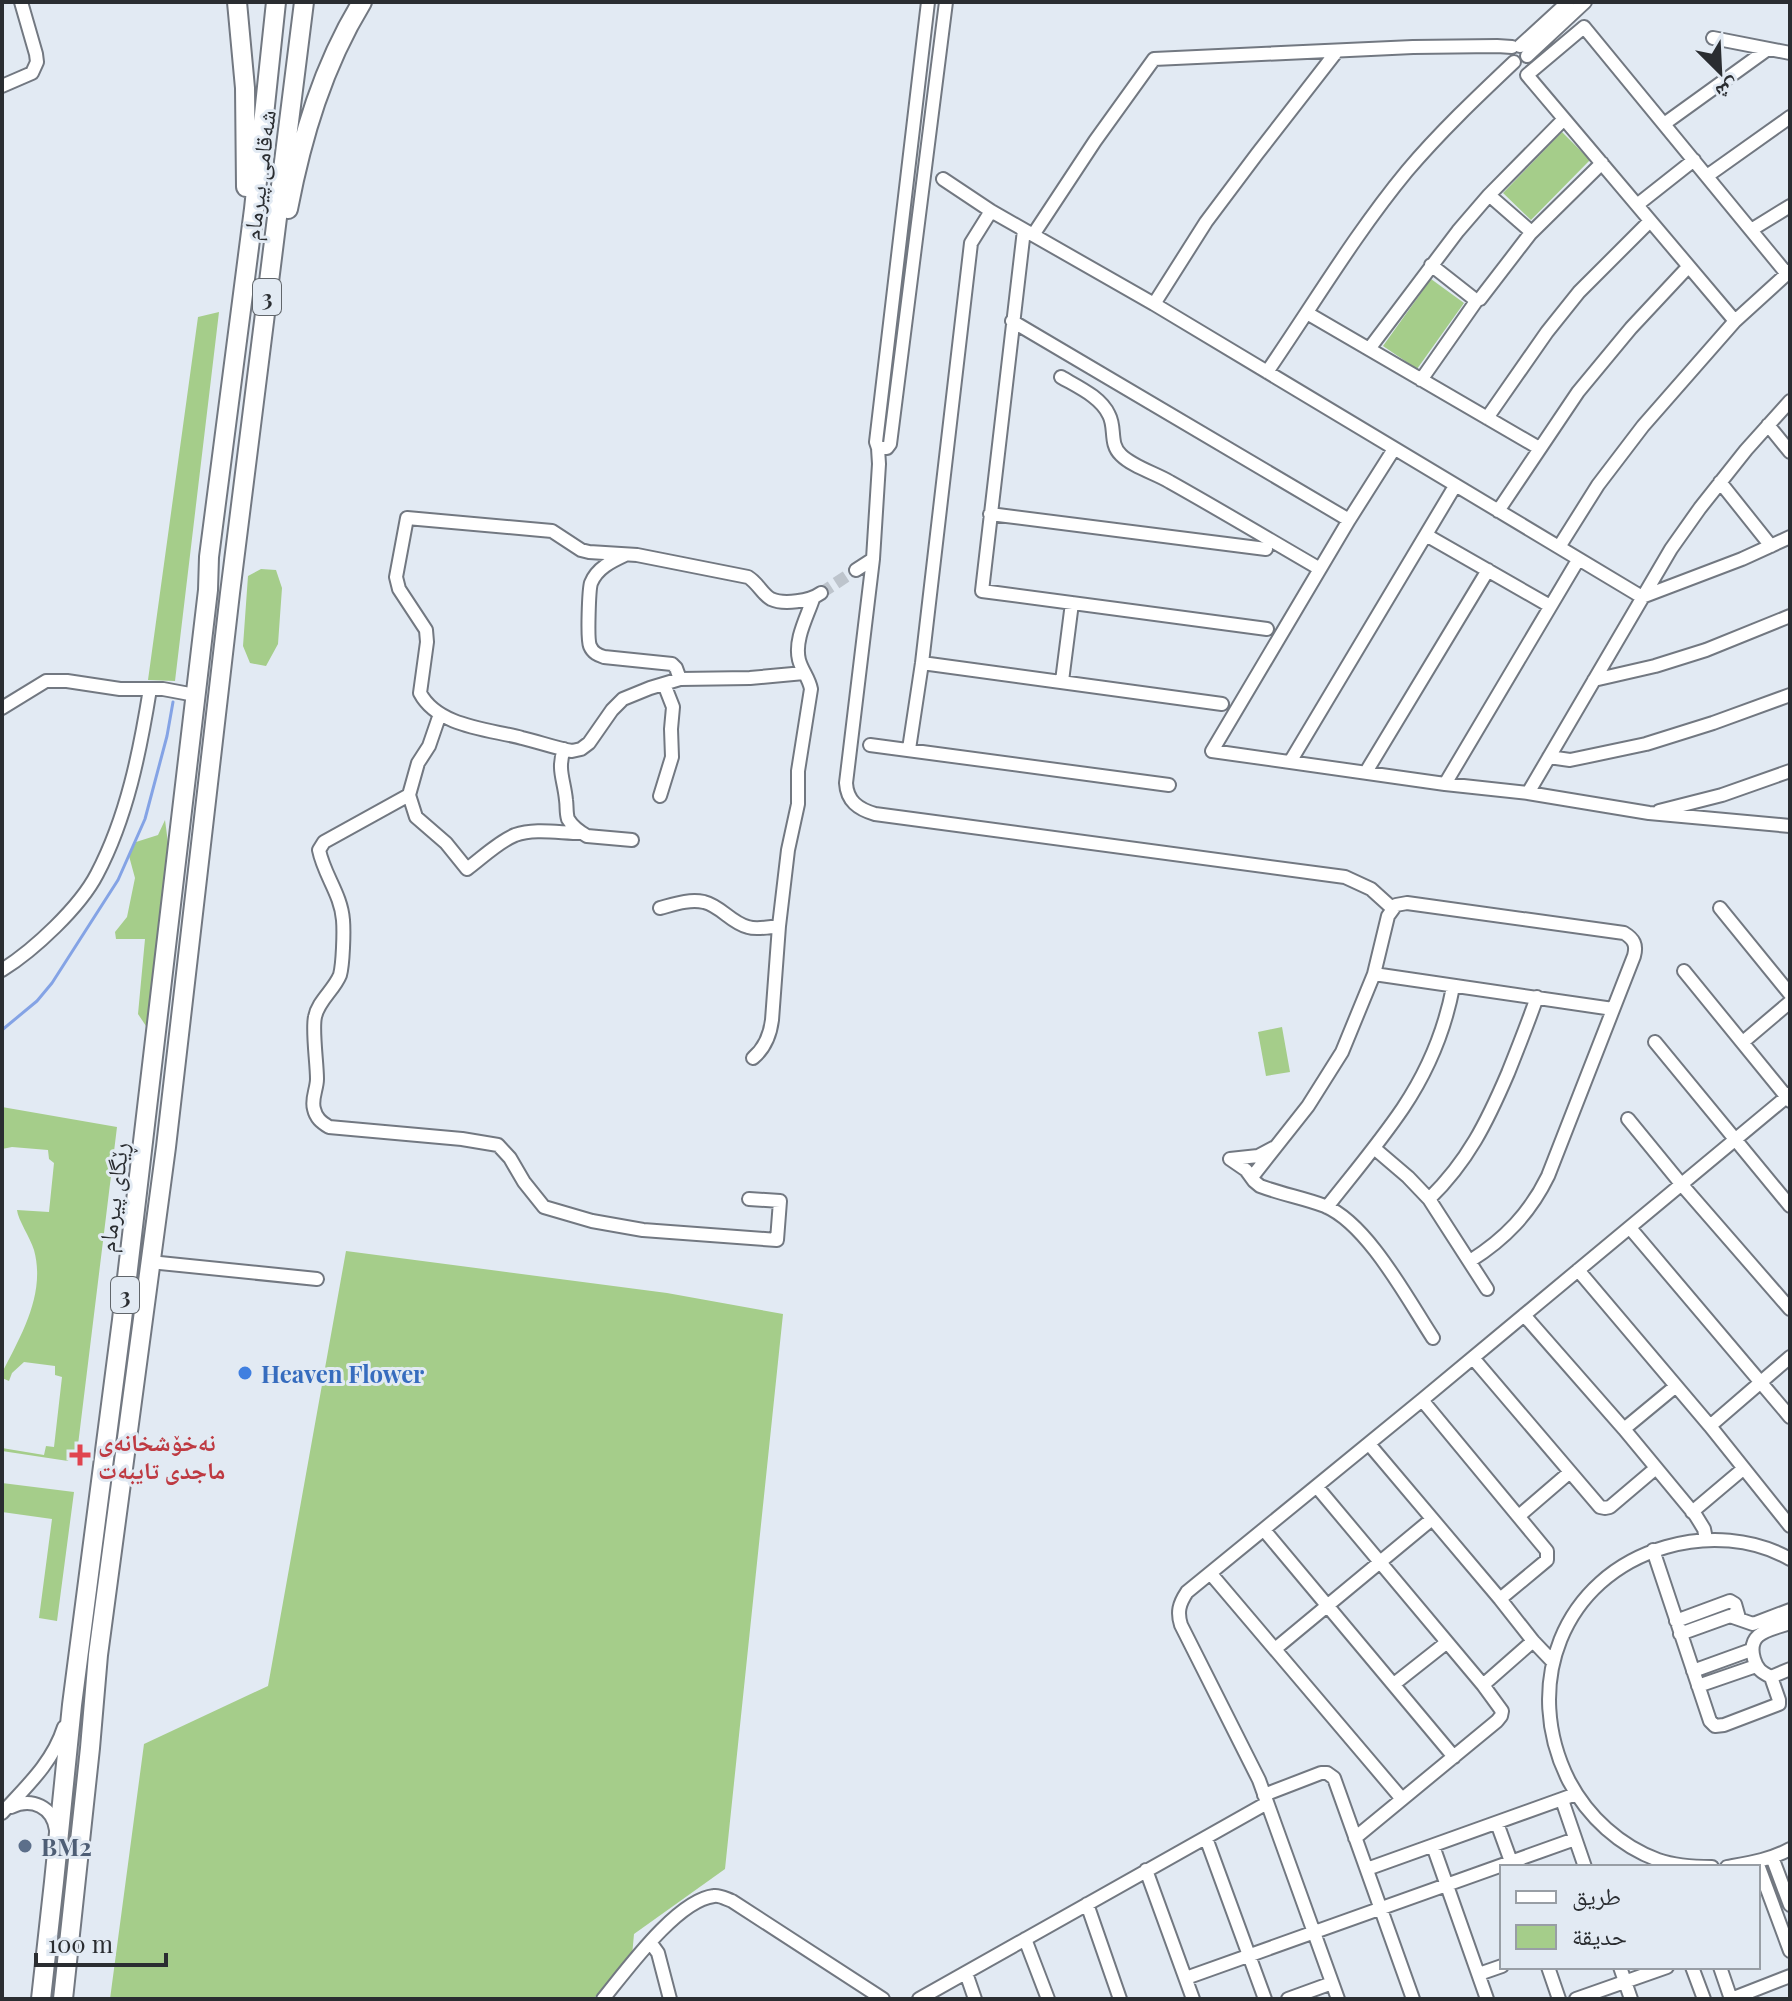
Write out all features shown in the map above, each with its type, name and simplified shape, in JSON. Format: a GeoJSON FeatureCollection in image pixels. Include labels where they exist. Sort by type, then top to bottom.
{"type":"FeatureCollection","features":[{"type":"Feature","properties":{"kind":"highway"},"geometry":{"type":"LineString","coordinates":[[237,2],[245,88],[246,190],[254,209]]}},
{"type":"Feature","properties":{"kind":"highway","name":"شەقامی پیرمام"},"geometry":{"type":"LineString","coordinates":[[208,590],[209,557],[254,209],[276,2]]}},
{"type":"Feature","properties":{"kind":"highway","name":"شەقامی پیرمام"},"geometry":{"type":"LineString","coordinates":[[230,593],[304,2]]}},
{"type":"Feature","properties":{"kind":"highway"},"geometry":{"type":"LineString","coordinates":[[275,228],[288,210],[301,148],[321,86],[344,33],[362,2]]}},
{"type":"Feature","properties":{"kind":"highway","name":"ڕێگای پیرمام"},"geometry":{"type":"LineString","coordinates":[[41,1999],[92,1536],[122,1320],[208,590]]}},
{"type":"Feature","properties":{"kind":"highway","name":"ڕێگای پیرمام"},"geometry":{"type":"LineString","coordinates":[[63,1999],[98,1655],[190,948],[230,593]]}},
{"type":"Feature","properties":{"kind":"highway"},"geometry":{"type":"LineString","coordinates":[[92,1536],[113,1538]]}},
{"type":"Feature","properties":{"kind":"street"},"geometry":{"type":"LineString","coordinates":[[2,86],[32,73],[37,62],[21,2]]}},
{"type":"Feature","properties":{"kind":"street"},"geometry":{"type":"LineString","coordinates":[[928,2],[876,442],[878,479],[873,559],[846,783],[850,799],[875,814],[1345,877],[1371,889],[1392,908]]}},
{"type":"Feature","properties":{"kind":"street"},"geometry":{"type":"LineString","coordinates":[[878,448],[884,450],[890,444],[946,2]]}},
{"type":"Feature","properties":{"kind":"street"},"geometry":{"type":"LineString","coordinates":[[1520,50],[1568,2]]}},
{"type":"Feature","properties":{"kind":"street"},"geometry":{"type":"LineString","coordinates":[[1267,372],[1351,247],[1407,172],[1461,112],[1514,62],[1510,56],[1585,2]]}},
{"type":"Feature","properties":{"kind":"street"},"geometry":{"type":"LineString","coordinates":[[1559,547],[1598,485],[1643,426],[1735,321],[1788,273],[1584,27],[1527,75],[1735,321]]}},
{"type":"Feature","properties":{"kind":"street"},"geometry":{"type":"LineString","coordinates":[[1713,38],[1790,53]]}},
{"type":"Feature","properties":{"kind":"street"},"geometry":{"type":"LineString","coordinates":[[1267,629],[982,591],[1012,321],[1029,232],[1154,59],[1413,47],[1497,46],[1520,50]]}},
{"type":"Feature","properties":{"kind":"street"},"geometry":{"type":"LineString","coordinates":[[1664,124],[1768,49]]}},
{"type":"Feature","properties":{"kind":"street"},"geometry":{"type":"LineString","coordinates":[[1154,304],[1206,222],[1337,51]]}},
{"type":"Feature","properties":{"kind":"street"},"geometry":{"type":"LineString","coordinates":[[1707,176],[1790,117]]}},
{"type":"Feature","properties":{"kind":"street"},"geometry":{"type":"LineString","coordinates":[[1369,349],[1458,231],[1564,119]]}},
{"type":"Feature","properties":{"kind":"street"},"geometry":{"type":"LineString","coordinates":[[1637,205],[1694,160]]}},
{"type":"Feature","properties":{"kind":"street"},"geometry":{"type":"LineString","coordinates":[[1421,380],[1477,300],[1530,234],[1602,163]]}},
{"type":"Feature","properties":{"kind":"street"},"geometry":{"type":"LineString","coordinates":[[910,165],[926,170]]}},
{"type":"Feature","properties":{"kind":"street"},"geometry":{"type":"LineString","coordinates":[[943,179],[991,211],[1154,304],[1642,597]]}},
{"type":"Feature","properties":{"kind":"street"},"geometry":{"type":"LineString","coordinates":[[1489,195],[1530,234]]}},
{"type":"Feature","properties":{"kind":"street"},"geometry":{"type":"LineString","coordinates":[[1751,230],[1789,208]]}},
{"type":"Feature","properties":{"kind":"street"},"geometry":{"type":"LineString","coordinates":[[909,749],[922,663],[971,243],[991,211]]}},
{"type":"Feature","properties":{"kind":"street"},"geometry":{"type":"LineString","coordinates":[[1487,418],[1579,292],[1650,221]]}},
{"type":"Feature","properties":{"kind":"street"},"geometry":{"type":"LineString","coordinates":[[1431,265],[1477,300]]}},
{"type":"Feature","properties":{"kind":"street"},"geometry":{"type":"LineString","coordinates":[[1498,511],[1578,392],[1631,328],[1688,267]]}},
{"type":"Feature","properties":{"kind":"street"},"geometry":{"type":"LineString","coordinates":[[1307,313],[1539,448]]}},
{"type":"Feature","properties":{"kind":"street"},"geometry":{"type":"LineString","coordinates":[[1012,321],[1349,520]]}},
{"type":"Feature","properties":{"kind":"street"},"geometry":{"type":"LineString","coordinates":[[888,343],[902,345]]}},
{"type":"Feature","properties":{"kind":"street"},"geometry":{"type":"LineString","coordinates":[[1061,377],[1099,400],[1110,416],[1113,442],[1119,454],[1320,569]]}},
{"type":"Feature","properties":{"kind":"street"},"geometry":{"type":"LineString","coordinates":[[1528,793],[1671,549],[1720,482],[1790,401]]}},
{"type":"Feature","properties":{"kind":"street"},"geometry":{"type":"LineString","coordinates":[[1768,425],[1790,452]]}},
{"type":"Feature","properties":{"kind":"street"},"geometry":{"type":"LineString","coordinates":[[1394,449],[1212,751],[1528,793],[1649,813],[1790,826]]}},
{"type":"Feature","properties":{"kind":"street"},"geometry":{"type":"LineString","coordinates":[[1720,482],[1771,546]]}},
{"type":"Feature","properties":{"kind":"street"},"geometry":{"type":"LineString","coordinates":[[1290,762],[1455,486]]}},
{"type":"Feature","properties":{"kind":"street"},"geometry":{"type":"LineString","coordinates":[[990,514],[1266,549]]}},
{"type":"Feature","properties":{"kind":"street"},"geometry":{"type":"LineString","coordinates":[[753,1058],[770,1035],[788,850],[798,804],[798,771],[811,689],[798,656],[798,644],[817,596],[773,600],[748,577],[628,554],[589,552],[552,531],[407,518],[396,577],[399,589],[426,630],[420,693],[440,714],[471,726],[572,751],[581,749],[596,735],[623,699],[664,684],[680,679],[804,673]]}},
{"type":"Feature","properties":{"kind":"street"},"geometry":{"type":"LineString","coordinates":[[1426,535],[1550,606]]}},
{"type":"Feature","properties":{"kind":"street"},"geometry":{"type":"LineString","coordinates":[[1642,597],[1790,537]]}},
{"type":"Feature","properties":{"kind":"street"},"geometry":{"type":"LineString","coordinates":[[628,554],[611,561],[590,584],[589,644],[596,654],[604,657],[672,664],[680,679]]}},
{"type":"Feature","properties":{"kind":"street"},"geometry":{"type":"LineString","coordinates":[[856,570],[873,559]]}},
{"type":"Feature","properties":{"kind":"street"},"geometry":{"type":"LineString","coordinates":[[1445,784],[1578,560]]}},
{"type":"Feature","properties":{"kind":"street"},"geometry":{"type":"LineString","coordinates":[[1366,772],[1488,570]]}},
{"type":"Feature","properties":{"kind":"street"},"geometry":{"type":"LineString","coordinates":[[1062,681],[1072,603]]}},
{"type":"Feature","properties":{"kind":"street"},"geometry":{"type":"LineString","coordinates":[[1594,680],[1693,654],[1790,616]]}},
{"type":"Feature","properties":{"kind":"street"},"geometry":{"type":"LineString","coordinates":[[922,663],[1222,704]]}},
{"type":"Feature","properties":{"kind":"street"},"geometry":{"type":"LineString","coordinates":[[2,708],[46,681],[120,689],[163,689],[195,695]]}},
{"type":"Feature","properties":{"kind":"street"},"geometry":{"type":"LineString","coordinates":[[660,796],[672,757],[673,707],[664,684]]}},
{"type":"Feature","properties":{"kind":"street"},"geometry":{"type":"LineString","coordinates":[[2,970],[40,941],[79,900],[97,873],[129,790],[150,689]]}},
{"type":"Feature","properties":{"kind":"street"},"geometry":{"type":"LineString","coordinates":[[1549,757],[1570,760],[1646,744],[1790,695]]}},
{"type":"Feature","properties":{"kind":"street"},"geometry":{"type":"LineString","coordinates":[[440,714],[429,746],[418,763],[409,795],[410,804],[416,817],[446,843],[467,869],[515,835],[540,831],[581,833]]}},
{"type":"Feature","properties":{"kind":"street"},"geometry":{"type":"LineString","coordinates":[[870,745],[1169,785]]}},
{"type":"Feature","properties":{"kind":"street"},"geometry":{"type":"LineString","coordinates":[[564,749],[560,762],[567,817],[587,836],[632,840]]}},
{"type":"Feature","properties":{"kind":"street"},"geometry":{"type":"LineString","coordinates":[[1649,813],[1722,795],[1790,771]]}},
{"type":"Feature","properties":{"kind":"street"},"geometry":{"type":"LineString","coordinates":[[409,795],[324,842],[319,850],[321,863],[337,894],[343,918],[340,975],[314,1018],[317,1083],[312,1103],[315,1114],[329,1127],[498,1145],[544,1207],[592,1221],[631,1228],[777,1240],[780,1201],[749,1199]]}},
{"type":"Feature","properties":{"kind":"street"},"geometry":{"type":"LineString","coordinates":[[660,908],[688,901],[703,902],[749,928],[779,926]]}},
{"type":"Feature","properties":{"kind":"street"},"geometry":{"type":"LineString","coordinates":[[1252,1177],[1308,1106],[1342,1052],[1374,974],[1392,908],[1407,903],[1624,933],[1633,940],[1635,951],[1541,1191],[1516,1226],[1470,1261]]}},
{"type":"Feature","properties":{"kind":"street"},"geometry":{"type":"LineString","coordinates":[[1720,908],[1790,994]]}},
{"type":"Feature","properties":{"kind":"street"},"geometry":{"type":"LineString","coordinates":[[1338,1999],[1259,1780],[1178,1616],[1181,1601],[1187,1592],[1789,1097],[1684,971]]}},
{"type":"Feature","properties":{"kind":"street"},"geometry":{"type":"LineString","coordinates":[[1374,974],[1613,1009]]}},
{"type":"Feature","properties":{"kind":"street"},"geometry":{"type":"LineString","coordinates":[[1327,1207],[1374,1148],[1417,1085],[1444,1022],[1453,987]]}},
{"type":"Feature","properties":{"kind":"street"},"geometry":{"type":"LineString","coordinates":[[1429,1199],[1461,1164],[1481,1132],[1537,997]]}},
{"type":"Feature","properties":{"kind":"street"},"geometry":{"type":"LineString","coordinates":[[1743,1042],[1790,1002]]}},
{"type":"Feature","properties":{"kind":"street"},"geometry":{"type":"LineString","coordinates":[[1655,1042],[1790,1206]]}},
{"type":"Feature","properties":{"kind":"street"},"geometry":{"type":"LineString","coordinates":[[1628,1119],[1682,1185],[1787,1300]]}},
{"type":"Feature","properties":{"kind":"street"},"geometry":{"type":"LineString","coordinates":[[1279,1144],[1258,1156],[1230,1159],[1246,1170],[1257,1184],[1327,1207],[1353,1227],[1371,1244],[1433,1338]]}},
{"type":"Feature","properties":{"kind":"street"},"geometry":{"type":"LineString","coordinates":[[1374,1148],[1429,1199],[1487,1289]]}},
{"type":"Feature","properties":{"kind":"street"},"geometry":{"type":"LineString","coordinates":[[1630,1228],[1790,1417]]}},
{"type":"Feature","properties":{"kind":"street"},"geometry":{"type":"LineString","coordinates":[[150,1262],[317,1279]]}},
{"type":"Feature","properties":{"kind":"street"},"geometry":{"type":"LineString","coordinates":[[1578,1270],[1790,1526]]}},
{"type":"Feature","properties":{"kind":"street"},"geometry":{"type":"LineString","coordinates":[[1524,1315],[1692,1512],[1704,1529],[1706,1539]]}},
{"type":"Feature","properties":{"kind":"street"},"geometry":{"type":"LineString","coordinates":[[1710,1426],[1790,1357]]}},
{"type":"Feature","properties":{"kind":"street"},"geometry":{"type":"LineString","coordinates":[[1473,1358],[1600,1507],[1610,1507],[1656,1468]]}},
{"type":"Feature","properties":{"kind":"street"},"geometry":{"type":"LineString","coordinates":[[1624,1429],[1676,1386]]}},
{"type":"Feature","properties":{"kind":"street"},"geometry":{"type":"LineString","coordinates":[[1422,1400],[1546,1549],[1548,1558],[1500,1599]]}},
{"type":"Feature","properties":{"kind":"street"},"geometry":{"type":"LineString","coordinates":[[1369,1444],[1553,1662]]}},
{"type":"Feature","properties":{"kind":"street"},"geometry":{"type":"LineString","coordinates":[[1692,1512],[1743,1469]]}},
{"type":"Feature","properties":{"kind":"street"},"geometry":{"type":"LineString","coordinates":[[1520,1515],[1570,1472]]}},
{"type":"Feature","properties":{"kind":"street"},"geometry":{"type":"LineString","coordinates":[[1317,1487],[1502,1711],[1501,1716],[1454,1757],[1355,1838]]}},
{"type":"Feature","properties":{"kind":"street"},"geometry":{"type":"LineString","coordinates":[[1275,1649],[1432,1519]]}},
{"type":"Feature","properties":{"kind":"street"},"geometry":{"type":"LineString","coordinates":[[1264,1530],[1454,1757]]}},
{"type":"Feature","properties":{"kind":"street"},"geometry":{"type":"LineString","coordinates":[[1659,1864],[1615,1837],[1592,1816],[1559,1762],[1550,1729],[1549,1696],[1553,1662],[1561,1637],[1574,1613],[1610,1574],[1653,1550],[1681,1542],[1732,1540],[1790,1559]]}},
{"type":"Feature","properties":{"kind":"street"},"geometry":{"type":"LineString","coordinates":[[1653,1550],[1710,1721],[1719,1726],[1777,1705],[1779,1700],[1771,1677]]}},
{"type":"Feature","properties":{"kind":"street"},"geometry":{"type":"LineString","coordinates":[[1211,1574],[1402,1799]]}},
{"type":"Feature","properties":{"kind":"street"},"geometry":{"type":"LineString","coordinates":[[1678,1627],[1730,1601],[1735,1604],[1739,1618],[1756,1630]]}},
{"type":"Feature","properties":{"kind":"street"},"geometry":{"type":"LineString","coordinates":[[1790,1610],[1756,1630],[1751,1650],[1762,1673],[1771,1677],[1790,1669]]}},
{"type":"Feature","properties":{"kind":"street"},"geometry":{"type":"LineString","coordinates":[[1756,1630],[1790,1623]]}},
{"type":"Feature","properties":{"kind":"street"},"geometry":{"type":"LineString","coordinates":[[1483,1685],[1533,1641]]}},
{"type":"Feature","properties":{"kind":"street"},"geometry":{"type":"LineString","coordinates":[[1394,1684],[1446,1643]]}},
{"type":"Feature","properties":{"kind":"street"},"geometry":{"type":"LineString","coordinates":[[1693,1671],[1751,1650]]}},
{"type":"Feature","properties":{"kind":"street"},"geometry":{"type":"LineString","coordinates":[[1698,1686],[1756,1666]]}},
{"type":"Feature","properties":{"kind":"street"},"geometry":{"type":"LineString","coordinates":[[2,1813],[50,1759],[60,1741],[72,1705]]}},
{"type":"Feature","properties":{"kind":"street"},"geometry":{"type":"LineString","coordinates":[[919,1999],[1206,1838],[1265,1799],[1321,1773],[1334,1778],[1413,1999]]}},
{"type":"Feature","properties":{"kind":"street"},"geometry":{"type":"LineString","coordinates":[[1367,1869],[1576,1794]]}},
{"type":"Feature","properties":{"kind":"street"},"geometry":{"type":"LineString","coordinates":[[1562,1800],[1584,1865]]}},
{"type":"Feature","properties":{"kind":"street"},"geometry":{"type":"LineString","coordinates":[[2,1813],[24,1802],[44,1807],[56,1823],[58,1842]]}},
{"type":"Feature","properties":{"kind":"street"},"geometry":{"type":"LineString","coordinates":[[1497,1823],[1512,1865],[1575,1839]]}},
{"type":"Feature","properties":{"kind":"street"},"geometry":{"type":"LineString","coordinates":[[1206,1838],[1265,1999]]}},
{"type":"Feature","properties":{"kind":"street"},"geometry":{"type":"LineString","coordinates":[[1433,1846],[1487,1999]]}},
{"type":"Feature","properties":{"kind":"street"},"geometry":{"type":"LineString","coordinates":[[1739,1865],[1757,1862],[1790,1849]]}},
{"type":"Feature","properties":{"kind":"street"},"geometry":{"type":"LineString","coordinates":[[1772,1857],[1790,1905]]}},
{"type":"Feature","properties":{"kind":"street"},"geometry":{"type":"LineString","coordinates":[[1186,1978],[1500,1869]]}},
{"type":"Feature","properties":{"kind":"street"},"geometry":{"type":"LineString","coordinates":[[1146,1870],[1193,1999]]}},
{"type":"Feature","properties":{"kind":"street"},"geometry":{"type":"LineString","coordinates":[[1760,1870],[1790,1951]]}},
{"type":"Feature","properties":{"kind":"street"},"geometry":{"type":"LineString","coordinates":[[603,1999],[650,1942],[678,1915],[693,1904],[718,1895],[883,1999]]}},
{"type":"Feature","properties":{"kind":"street"},"geometry":{"type":"LineString","coordinates":[[1087,1904],[1120,1999]]}},
{"type":"Feature","properties":{"kind":"street"},"geometry":{"type":"LineString","coordinates":[[1025,1939],[1048,1999]]}},
{"type":"Feature","properties":{"kind":"street"},"geometry":{"type":"LineString","coordinates":[[650,1942],[658,1953],[670,1999]]}},
{"type":"Feature","properties":{"kind":"street"},"geometry":{"type":"LineString","coordinates":[[1479,1974],[1500,1967]]}},
{"type":"Feature","properties":{"kind":"street"},"geometry":{"type":"LineString","coordinates":[[1549,1969],[1559,1999]]}},
{"type":"Feature","properties":{"kind":"street"},"geometry":{"type":"LineString","coordinates":[[1621,1969],[1631,1999]]}},
{"type":"Feature","properties":{"kind":"street"},"geometry":{"type":"LineString","coordinates":[[1576,1999],[1661,1969]]}},
{"type":"Feature","properties":{"kind":"street"},"geometry":{"type":"LineString","coordinates":[[1693,1969],[1704,1999]]}},
{"type":"Feature","properties":{"kind":"street"},"geometry":{"type":"LineString","coordinates":[[1721,1969],[1731,1999],[1790,1976]]}},
{"type":"Feature","properties":{"kind":"street"},"geometry":{"type":"LineString","coordinates":[[966,1973],[975,1999]]}},
{"type":"Feature","properties":{"kind":"street"},"geometry":{"type":"LineString","coordinates":[[1288,1999],[1332,1983]]}},
{"type":"Feature","properties":{"kind":"green space"},"geometry":{"type":"Polygon","coordinates":[[[1562,132],[1590,160],[1531,220],[1503,193],[1562,132]]]}},
{"type":"Feature","properties":{"kind":"green space"},"geometry":{"type":"Polygon","coordinates":[[[1431,279],[1464,303],[1417,369],[1383,346],[1431,279]]]}},
{"type":"Feature","properties":{"kind":"green space"},"geometry":{"type":"Polygon","coordinates":[[[219,312],[175,681],[148,680],[198,317],[219,312]]]}},
{"type":"Feature","properties":{"kind":"green space"},"geometry":{"type":"Polygon","coordinates":[[[261,569],[276,570],[282,588],[278,644],[266,666],[250,663],[243,646],[248,576],[261,569]]]}},
{"type":"Feature","properties":{"kind":"green space"},"geometry":{"type":"Polygon","coordinates":[[[165,820],[170,858],[146,1026],[138,1014],[145,939],[116,939],[115,932],[127,917],[135,878],[129,856],[136,842],[158,835],[165,820]]]}},
{"type":"Feature","properties":{"kind":"green space"},"geometry":{"type":"Polygon","coordinates":[[[1282,1027],[1290,1072],[1266,1076],[1258,1032],[1282,1027]]]}},
{"type":"Feature","properties":{"kind":"green space"},"geometry":{"type":"Polygon","coordinates":[[[2,1107],[117,1127],[77,1453],[71,1453],[68,1461],[2,1451],[2,1448],[44,1455],[46,1446],[54,1447],[62,1377],[55,1375],[55,1366],[24,1362],[12,1373],[9,1381],[2,1378],[30,1314],[37,1282],[34,1250],[17,1210],[49,1212],[54,1163],[49,1159],[48,1150],[2,1149],[2,1107]]]}},
{"type":"Feature","properties":{"kind":"green space"},"geometry":{"type":"Polygon","coordinates":[[[346,1251],[667,1293],[783,1314],[725,1869],[634,1934],[632,1956],[593,1999],[110,1999],[144,1744],[268,1686],[346,1251]]]}},
{"type":"Feature","properties":{"kind":"green space"},"geometry":{"type":"Polygon","coordinates":[[[2,1483],[74,1492],[57,1621],[39,1618],[52,1519],[2,1512],[2,1483]]]}},
{"type":"Feature","properties":{"kind":"waterway"},"geometry":{"type":"LineString","coordinates":[[2,1030],[37,1001],[52,983],[118,880],[145,819],[173,702]]}},
{"type":"Feature","properties":{"kind":"tunnel"},"geometry":{"type":"LineString","coordinates":[[821,593],[856,570]]}},
{"type":"Feature","properties":{"kind":"place","name":"Heaven Flower"},"geometry":{"type":"Point","coordinates":[245,1373]}},
{"type":"Feature","properties":{"kind":"place","name":"نەخۆشخانەی ماجدی تایبەت"},"geometry":{"type":"Point","coordinates":[80,1455]}},
{"type":"Feature","properties":{"kind":"place","name":"BM2"},"geometry":{"type":"Point","coordinates":[25,1846]}}]}
